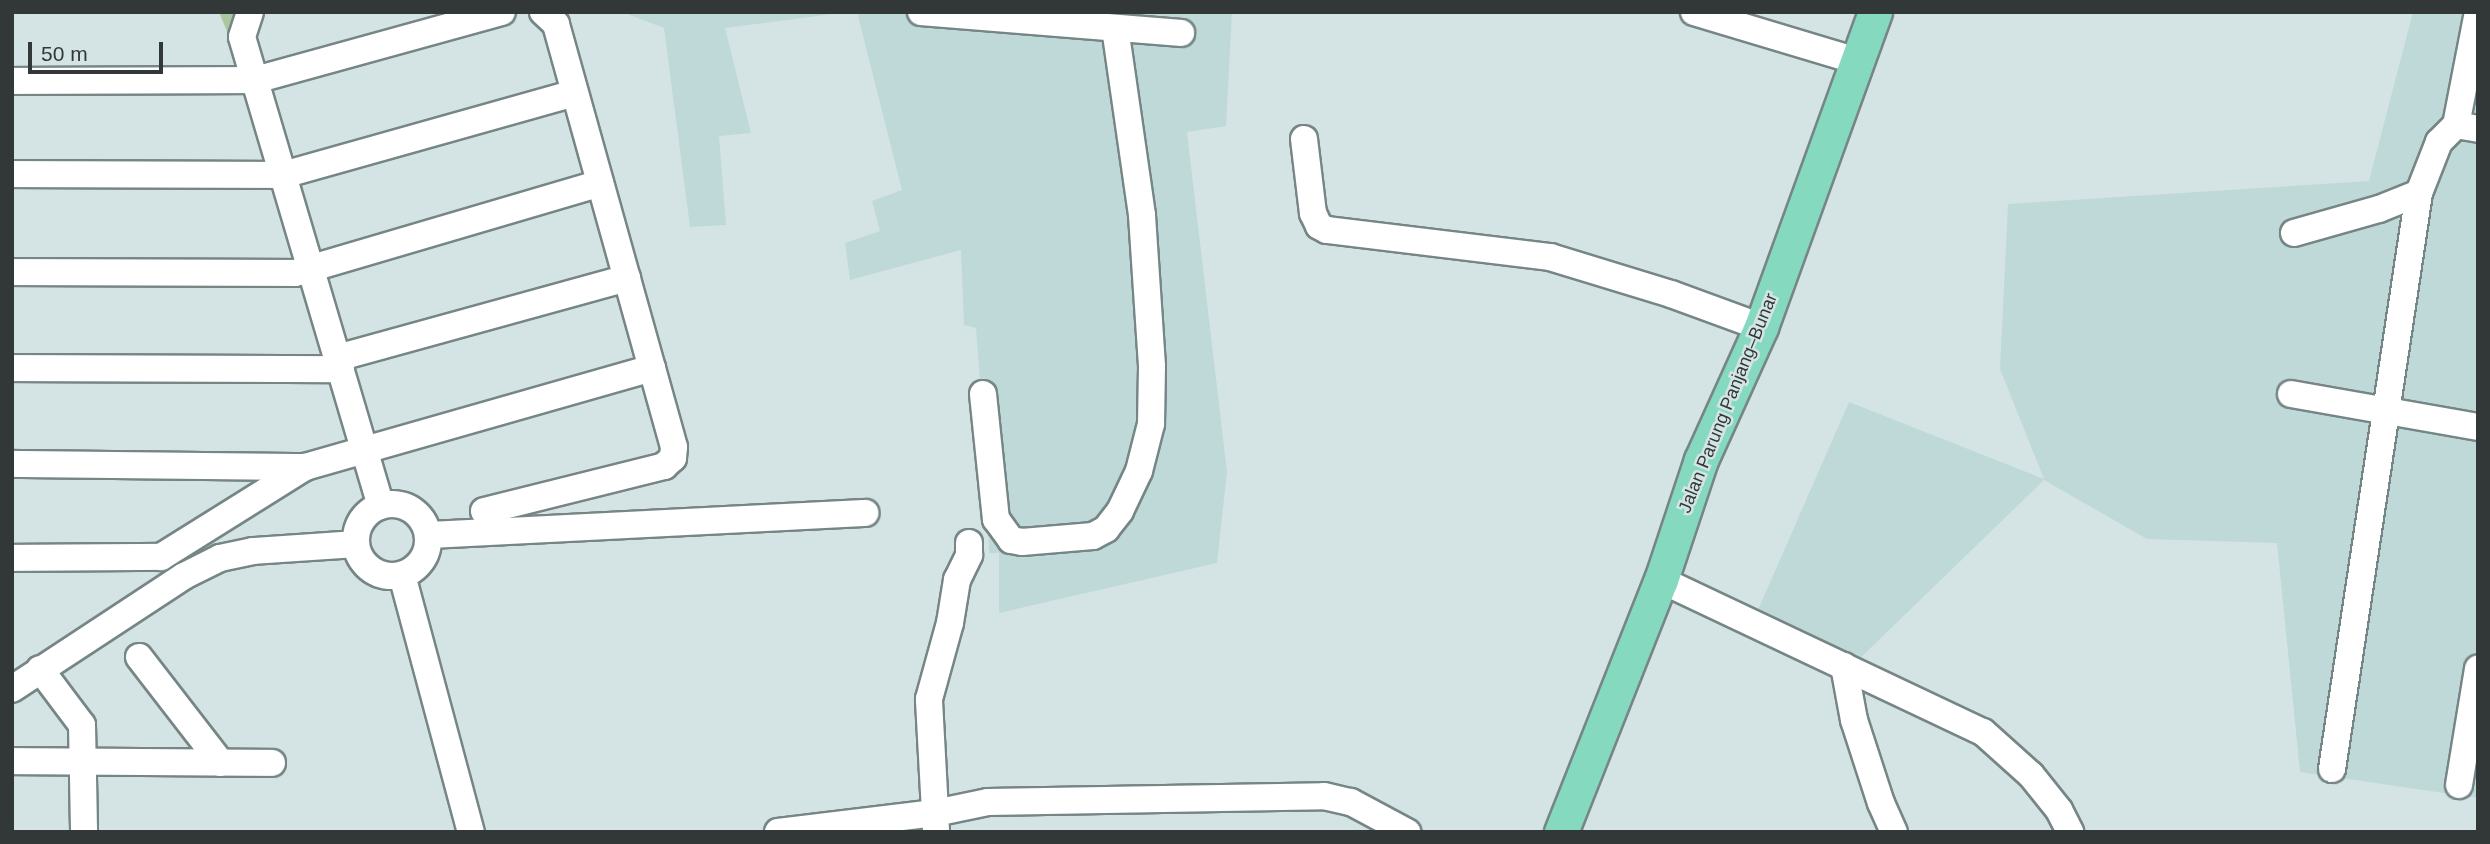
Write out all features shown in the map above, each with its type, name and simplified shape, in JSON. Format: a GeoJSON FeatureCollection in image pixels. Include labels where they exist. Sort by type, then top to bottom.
{"type":"FeatureCollection","features":[{"type":"Feature","properties":{"kind":"main road","name":"Jalan Parung Panjang–Bunar"},"geometry":{"type":"LineString","coordinates":[[1561,832],[1661,580],[1701,460],[1760,327],[1875,12]]}},
{"type":"Feature","properties":{"kind":"street"},"geometry":{"type":"LineString","coordinates":[[250,12],[242,37],[381,506]]}},
{"type":"Feature","properties":{"kind":"street"},"geometry":{"type":"LineString","coordinates":[[12,81],[255,80],[502,12]]}},
{"type":"Feature","properties":{"kind":"street"},"geometry":{"type":"LineString","coordinates":[[484,511],[664,466],[673,458],[674,447],[556,24],[543,12]]}},
{"type":"Feature","properties":{"kind":"street"},"geometry":{"type":"LineString","coordinates":[[921,12],[1059,18],[1115,28],[1181,33]]}},
{"type":"Feature","properties":{"kind":"street"},"geometry":{"type":"LineString","coordinates":[[1694,12],[1857,61]]}},
{"type":"Feature","properties":{"kind":"street"},"geometry":{"type":"LineString","coordinates":[[2332,769],[2419,192],[2439,142],[2467,127],[2478,12]]}},
{"type":"Feature","properties":{"kind":"street"},"geometry":{"type":"LineString","coordinates":[[983,394],[996,519],[1011,540],[1022,542],[1093,536],[1107,529],[1120,511],[1139,471],[1151,424],[1152,389],[1142,215],[1115,28]]}},
{"type":"Feature","properties":{"kind":"street"},"geometry":{"type":"LineString","coordinates":[[12,174],[283,175],[575,93]]}},
{"type":"Feature","properties":{"kind":"street"},"geometry":{"type":"LineString","coordinates":[[1304,139],[1313,213],[1319,226],[1327,230],[1550,257],[1671,294],[1760,327]]}},
{"type":"Feature","properties":{"kind":"street"},"geometry":{"type":"LineString","coordinates":[[12,272],[295,273],[600,183]]}},
{"type":"Feature","properties":{"kind":"street"},"geometry":{"type":"LineString","coordinates":[[2294,233],[2379,209],[2419,192]]}},
{"type":"Feature","properties":{"kind":"street"},"geometry":{"type":"LineString","coordinates":[[12,368],[339,363],[627,278]]}},
{"type":"Feature","properties":{"kind":"street"},"geometry":{"type":"LineString","coordinates":[[12,558],[161,557],[305,467],[652,368]]}},
{"type":"Feature","properties":{"kind":"street"},"geometry":{"type":"LineString","coordinates":[[2291,394],[2478,427]]}},
{"type":"Feature","properties":{"kind":"street"},"geometry":{"type":"LineString","coordinates":[[12,464],[305,467]]}},
{"type":"Feature","properties":{"kind":"street"},"geometry":{"type":"LineString","coordinates":[[381,506],[406,507],[424,523],[428,535],[422,560],[402,575],[377,574],[358,556],[355,544],[361,520],[381,506]]}},
{"type":"Feature","properties":{"kind":"street"},"geometry":{"type":"LineString","coordinates":[[428,535],[865,513]]}},
{"type":"Feature","properties":{"kind":"street"},"geometry":{"type":"LineString","coordinates":[[935,823],[929,699],[950,623],[957,580],[969,555],[969,543]]}},
{"type":"Feature","properties":{"kind":"street"},"geometry":{"type":"LineString","coordinates":[[12,689],[184,576],[220,558],[253,551],[355,544]]}},
{"type":"Feature","properties":{"kind":"street"},"geometry":{"type":"LineString","coordinates":[[402,575],[471,832]]}},
{"type":"Feature","properties":{"kind":"street"},"geometry":{"type":"LineString","coordinates":[[1661,580],[1983,732],[2001,744],[2059,810],[2070,832]]}},
{"type":"Feature","properties":{"kind":"street"},"geometry":{"type":"LineString","coordinates":[[139,657],[221,763]]}},
{"type":"Feature","properties":{"kind":"street"},"geometry":{"type":"LineString","coordinates":[[1844,666],[1854,720],[1881,803],[1894,832]]}},
{"type":"Feature","properties":{"kind":"street"},"geometry":{"type":"LineString","coordinates":[[40,669],[82,725],[84,832]]}},
{"type":"Feature","properties":{"kind":"street"},"geometry":{"type":"LineString","coordinates":[[2459,785],[2478,669]]}},
{"type":"Feature","properties":{"kind":"street"},"geometry":{"type":"LineString","coordinates":[[12,761],[272,763]]}},
{"type":"Feature","properties":{"kind":"street"},"geometry":{"type":"LineString","coordinates":[[778,832],[935,823],[988,802],[1324,796],[1351,802],[1406,832]]}},
{"type":"Feature","properties":{"kind":"shaded area"},"geometry":{"type":"Polygon","coordinates":[[[622,12],[848,12],[725,28],[751,133],[719,136],[726,225],[690,227],[664,28],[622,12]]]}},
{"type":"Feature","properties":{"kind":"shaded area"},"geometry":{"type":"Polygon","coordinates":[[[857,12],[1232,12],[1226,126],[1187,132],[1227,472],[1217,563],[999,613],[999,553],[989,553],[987,474],[976,328],[964,325],[961,250],[850,280],[845,243],[880,231],[872,201],[902,190],[857,12]]]}},
{"type":"Feature","properties":{"kind":"shaded area"},"geometry":{"type":"Polygon","coordinates":[[[2413,12],[2478,12],[2478,798],[2300,772],[2277,543],[2147,539],[2044,480],[1851,667],[1754,619],[1849,402],[2044,479],[2000,369],[2008,204],[2369,181],[2413,12]]]}},
{"type":"Feature","properties":{"kind":"green space"},"geometry":{"type":"Polygon","coordinates":[[[219,12],[259,12],[243,70],[219,12]]]}}]}
